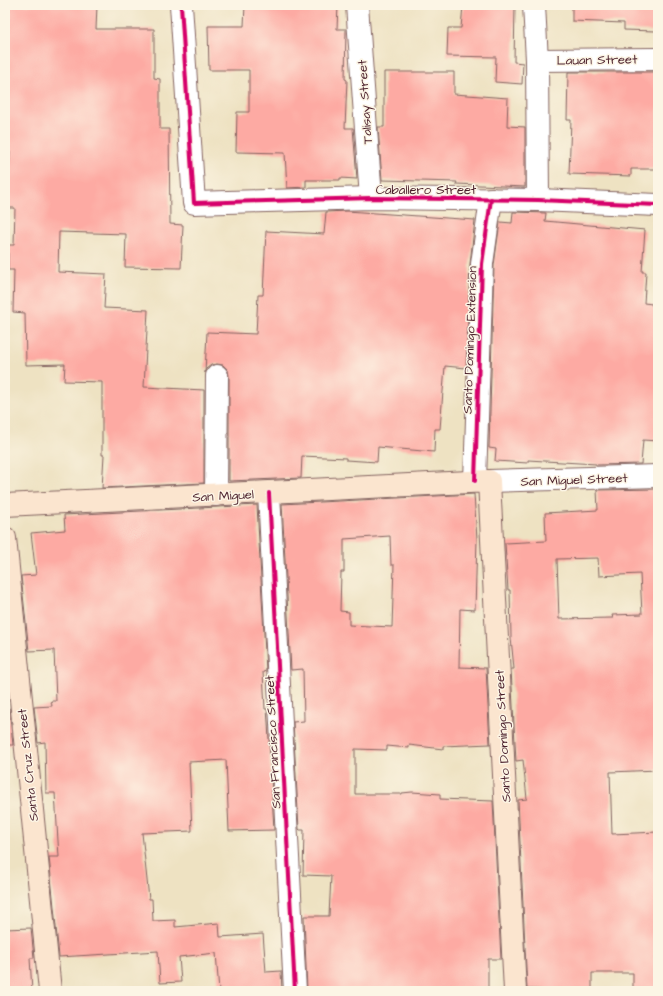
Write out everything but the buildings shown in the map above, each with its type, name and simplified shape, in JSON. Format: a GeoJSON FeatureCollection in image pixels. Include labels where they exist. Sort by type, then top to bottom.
{"type":"FeatureCollection","features":[{"type":"Feature","properties":{"kind":"main road","name":"San Miguel"},"geometry":{"type":"LineString","coordinates":[[5,505],[269,493],[482,481]]}},
{"type":"Feature","properties":{"kind":"main road","name":"Santo Domingo Street"},"geometry":{"type":"LineString","coordinates":[[482,481],[515,991]]}},
{"type":"Feature","properties":{"kind":"main road","name":"Santa Cruz Street"},"geometry":{"type":"LineString","coordinates":[[5,538],[50,991]]}},
{"type":"Feature","properties":{"kind":"street","name":"Caballero Street"},"geometry":{"type":"LineString","coordinates":[[182,5],[194,204],[371,198],[538,200],[658,205]]}},
{"type":"Feature","properties":{"kind":"street","name":"Talisay Street"},"geometry":{"type":"LineString","coordinates":[[357,5],[371,198]]}},
{"type":"Feature","properties":{"kind":"street"},"geometry":{"type":"LineString","coordinates":[[534,5],[537,60],[538,200]]}},
{"type":"Feature","properties":{"kind":"street","name":"Lauan Street"},"geometry":{"type":"LineString","coordinates":[[537,60],[658,59]]}},
{"type":"Feature","properties":{"kind":"street","name":"Santo Domingo Extension"},"geometry":{"type":"LineString","coordinates":[[482,481],[482,264],[491,199]]}},
{"type":"Feature","properties":{"kind":"street"},"geometry":{"type":"LineString","coordinates":[[216,495],[218,376]]}},
{"type":"Feature","properties":{"kind":"street","name":"San Miguel Street"},"geometry":{"type":"LineString","coordinates":[[482,481],[658,476]]}},
{"type":"Feature","properties":{"kind":"street","name":"San Francisco Street"},"geometry":{"type":"LineString","coordinates":[[269,493],[295,991]]}},
{"type":"Feature","properties":{"kind":"cycle path"},"geometry":{"type":"LineString","coordinates":[[181,5],[194,203],[371,198],[538,200],[658,205]]}},
{"type":"Feature","properties":{"kind":"cycle path"},"geometry":{"type":"LineString","coordinates":[[475,481],[482,264],[491,199]]}},
{"type":"Feature","properties":{"kind":"cycle path"},"geometry":{"type":"LineString","coordinates":[[269,493],[295,991]]}}]}
